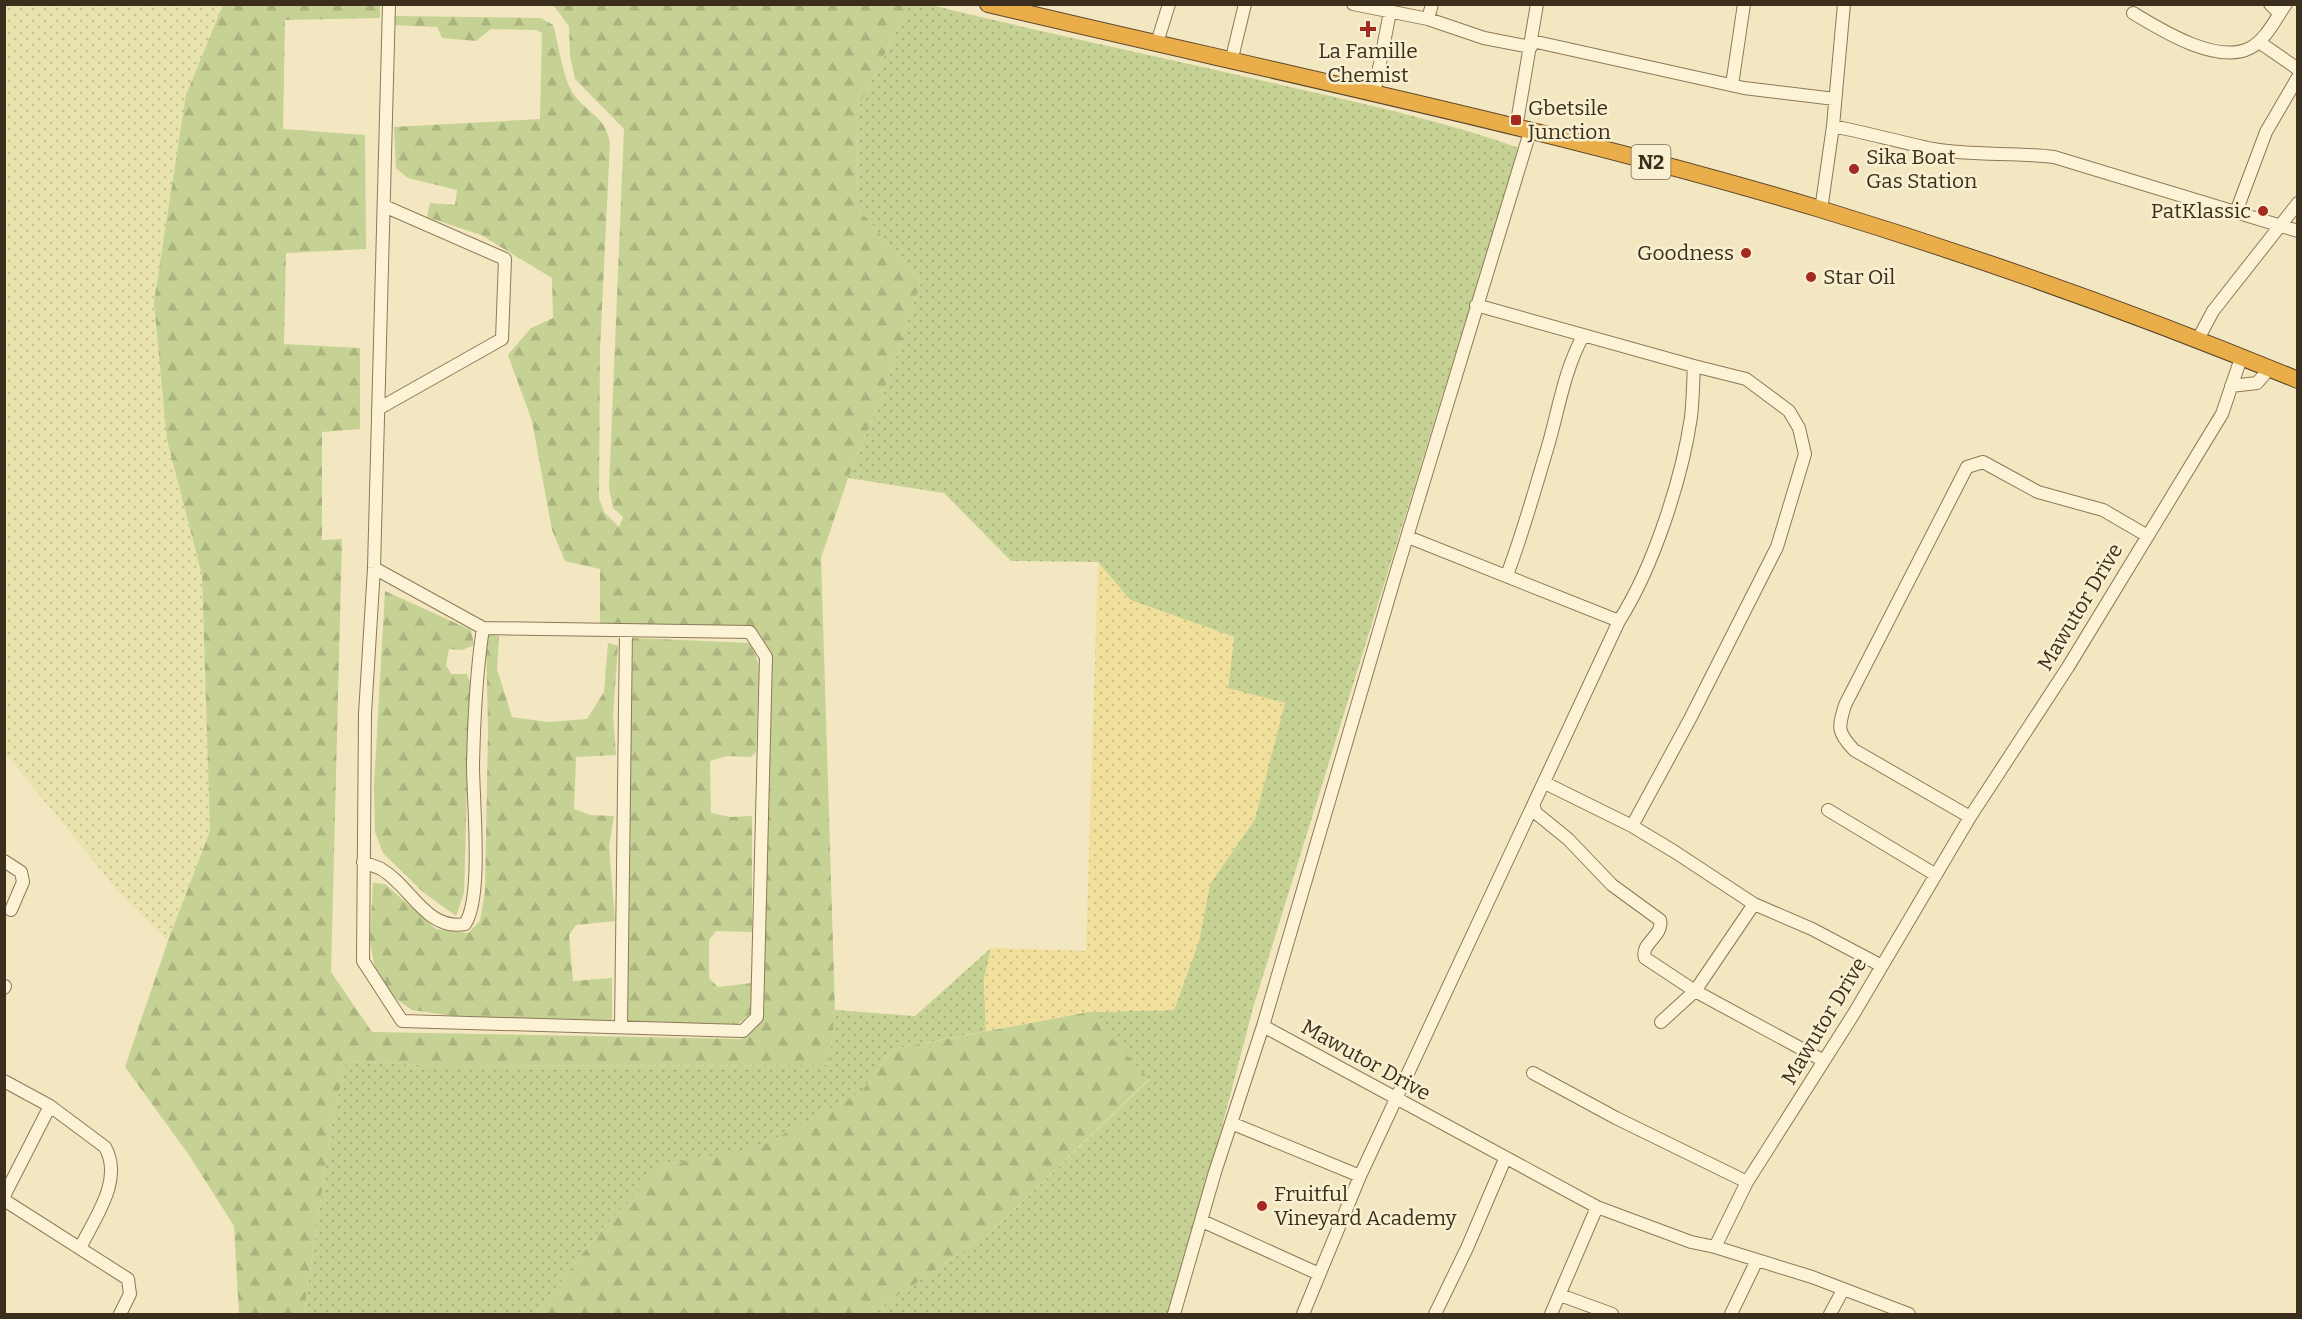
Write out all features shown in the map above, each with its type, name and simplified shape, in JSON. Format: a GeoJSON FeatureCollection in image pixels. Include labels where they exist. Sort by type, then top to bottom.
{"type":"FeatureCollection","features":[{"type":"Feature","properties":{"kind":"highway","name":"N2"},"geometry":{"type":"LineString","coordinates":[[998,6],[1523,130],[1692,173],[1821,210],[1987,265],[2198,341],[2298,380]]}},
{"type":"Feature","properties":{"kind":"street"},"geometry":{"type":"LineString","coordinates":[[374,568],[483,628],[750,632],[766,657],[757,1017],[743,1031],[402,1021],[363,961],[365,714],[374,568],[389,4]]}},
{"type":"Feature","properties":{"kind":"street"},"geometry":{"type":"LineString","coordinates":[[1157,43],[1169,4]]}},
{"type":"Feature","properties":{"kind":"street"},"geometry":{"type":"LineString","coordinates":[[1231,62],[1245,4]]}},
{"type":"Feature","properties":{"kind":"street"},"geometry":{"type":"LineString","coordinates":[[1353,4],[1428,19],[1484,38],[1531,44],[1732,86],[1835,99]]}},
{"type":"Feature","properties":{"kind":"street"},"geometry":{"type":"LineString","coordinates":[[1428,19],[1432,4]]}},
{"type":"Feature","properties":{"kind":"street"},"geometry":{"type":"LineString","coordinates":[[1174,1314],[1231,1123],[1263,1026],[1476,304],[1523,130],[1537,4]]}},
{"type":"Feature","properties":{"kind":"street"},"geometry":{"type":"LineString","coordinates":[[1732,86],[1744,4]]}},
{"type":"Feature","properties":{"kind":"street"},"geometry":{"type":"LineString","coordinates":[[1821,210],[1833,126],[1844,4]]}},
{"type":"Feature","properties":{"kind":"street"},"geometry":{"type":"LineString","coordinates":[[2133,13],[2193,46],[2217,51],[2249,49],[2259,42],[2278,7]]}},
{"type":"Feature","properties":{"kind":"street"},"geometry":{"type":"LineString","coordinates":[[1374,94],[1390,12]]}},
{"type":"Feature","properties":{"kind":"street"},"geometry":{"type":"LineString","coordinates":[[2259,42],[2298,69]]}},
{"type":"Feature","properties":{"kind":"street"},"geometry":{"type":"LineString","coordinates":[[2236,212],[2266,132],[2298,77]]}},
{"type":"Feature","properties":{"kind":"street"},"geometry":{"type":"LineString","coordinates":[[1833,126],[1934,149],[1993,155],[2023,153],[2054,157],[2298,231]]}},
{"type":"Feature","properties":{"kind":"street"},"geometry":{"type":"LineString","coordinates":[[2198,341],[2213,311],[2298,203]]}},
{"type":"Feature","properties":{"kind":"street"},"geometry":{"type":"LineString","coordinates":[[378,409],[502,339],[505,259],[384,206]]}},
{"type":"Feature","properties":{"kind":"street"},"geometry":{"type":"LineString","coordinates":[[1476,304],[1583,336],[1746,379],[1789,411],[1799,428],[1805,454],[1777,547],[1686,727],[1632,826]]}},
{"type":"Feature","properties":{"kind":"street"},"geometry":{"type":"LineString","coordinates":[[1507,575],[1522,535],[1534,486],[1548,446],[1566,372],[1583,336]]}},
{"type":"Feature","properties":{"kind":"street","name":"Mawutor Drive"},"geometry":{"type":"LineString","coordinates":[[1263,1026],[1505,1159],[1598,1207],[1691,1242],[1715,1246],[1747,1182],[1824,1061],[1970,818],[2068,667],[2146,535],[2222,414],[2241,358]]}},
{"type":"Feature","properties":{"kind":"street"},"geometry":{"type":"LineString","coordinates":[[1303,1314],[1360,1176],[1644,572],[1673,494],[1691,416],[1694,366]]}},
{"type":"Feature","properties":{"kind":"street"},"geometry":{"type":"LineString","coordinates":[[2231,386],[2257,383],[2270,368]]}},
{"type":"Feature","properties":{"kind":"street"},"geometry":{"type":"LineString","coordinates":[[1970,818],[1854,750],[1842,738],[1839,729],[1845,705],[1967,467],[1983,462],[2038,492],[2103,510],[2146,535]]}},
{"type":"Feature","properties":{"kind":"street"},"geometry":{"type":"LineString","coordinates":[[1407,537],[1619,621]]}},
{"type":"Feature","properties":{"kind":"street"},"geometry":{"type":"LineString","coordinates":[[363,862],[382,870],[439,923],[454,926],[465,924],[472,914],[475,839],[475,679],[483,628]]}},
{"type":"Feature","properties":{"kind":"street"},"geometry":{"type":"LineString","coordinates":[[621,1027],[626,631]]}},
{"type":"Feature","properties":{"kind":"street"},"geometry":{"type":"LineString","coordinates":[[1545,783],[1632,826],[1754,904],[1812,929],[1880,965]]}},
{"type":"Feature","properties":{"kind":"street"},"geometry":{"type":"LineString","coordinates":[[1534,807],[1536,813],[1568,839],[1612,885],[1660,920],[1659,931],[1645,948],[1645,958],[1695,991],[1824,1061]]}},
{"type":"Feature","properties":{"kind":"street"},"geometry":{"type":"LineString","coordinates":[[1828,810],[1936,875]]}},
{"type":"Feature","properties":{"kind":"street"},"geometry":{"type":"LineString","coordinates":[[4,861],[21,872],[23,882],[11,910]]}},
{"type":"Feature","properties":{"kind":"street"},"geometry":{"type":"LineString","coordinates":[[1661,1022],[1695,991],[1754,904]]}},
{"type":"Feature","properties":{"kind":"street"},"geometry":{"type":"LineString","coordinates":[[1533,1073],[1616,1118],[1747,1182]]}},
{"type":"Feature","properties":{"kind":"street"},"geometry":{"type":"LineString","coordinates":[[4,1081],[50,1106],[105,1147],[109,1154],[110,1182],[106,1195],[80,1248]]}},
{"type":"Feature","properties":{"kind":"street"},"geometry":{"type":"LineString","coordinates":[[50,1106],[4,1198],[128,1279],[130,1294],[120,1314]]}},
{"type":"Feature","properties":{"kind":"street"},"geometry":{"type":"LineString","coordinates":[[1231,1123],[1360,1176]]}},
{"type":"Feature","properties":{"kind":"street"},"geometry":{"type":"LineString","coordinates":[[1435,1314],[1505,1159]]}},
{"type":"Feature","properties":{"kind":"street"},"geometry":{"type":"LineString","coordinates":[[1551,1314],[1598,1207]]}},
{"type":"Feature","properties":{"kind":"street"},"geometry":{"type":"LineString","coordinates":[[1202,1221],[1319,1274]]}},
{"type":"Feature","properties":{"kind":"street"},"geometry":{"type":"LineString","coordinates":[[1715,1246],[1812,1277],[1909,1314]]}},
{"type":"Feature","properties":{"kind":"street"},"geometry":{"type":"LineString","coordinates":[[1731,1314],[1757,1260]]}},
{"type":"Feature","properties":{"kind":"street"},"geometry":{"type":"LineString","coordinates":[[1830,1314],[1843,1290]]}},
{"type":"Feature","properties":{"kind":"street"},"geometry":{"type":"LineString","coordinates":[[1560,1295],[1612,1314]]}},
{"type":"Feature","properties":{"kind":"shaded area"},"geometry":{"type":"Polygon","coordinates":[[[4,5],[223,5],[186,95],[167,440],[202,575],[210,831],[168,941],[119,892],[5,753],[4,5]]]}},
{"type":"Feature","properties":{"kind":"green space"},"geometry":{"type":"Polygon","coordinates":[[[223,5],[380,5],[380,18],[285,20],[283,129],[365,135],[366,249],[286,253],[284,344],[360,348],[360,429],[322,432],[322,540],[342,539],[331,972],[372,1032],[742,1039],[764,1017],[770,660],[761,636],[743,627],[600,626],[600,569],[565,561],[552,530],[532,421],[508,355],[531,328],[553,318],[552,278],[481,235],[427,217],[430,203],[455,205],[457,190],[408,178],[396,168],[394,127],[540,119],[542,33],[536,30],[491,29],[476,41],[442,38],[437,27],[393,25],[394,16],[541,18],[553,25],[570,88],[581,103],[599,119],[607,133],[610,143],[600,349],[599,498],[604,512],[619,527],[623,517],[613,508],[609,488],[624,129],[575,79],[570,56],[569,26],[553,5],[909,5],[857,110],[858,208],[921,282],[888,381],[848,478],[821,558],[835,1010],[829,1065],[438,1066],[346,1061],[332,1123],[304,1314],[239,1314],[234,1226],[189,1155],[125,1067],[168,941],[210,831],[202,575],[167,440],[154,302],[186,95],[223,5]]]}},
{"type":"Feature","properties":{"kind":"green space"},"geometry":{"type":"Polygon","coordinates":[[[909,5],[931,5],[1354,102],[1437,122],[1519,148],[1253,1008],[1173,1314],[871,1314],[992,1231],[1149,1080],[1088,1012],[1174,1010],[1199,941],[1210,884],[1255,819],[1228,688],[1234,637],[1130,600],[1098,562],[1011,561],[944,493],[848,478],[888,381],[921,282],[858,208],[857,110],[909,5]]]}},
{"type":"Feature","properties":{"kind":"green space"},"geometry":{"type":"Polygon","coordinates":[[[385,591],[471,630],[474,645],[462,650],[449,649],[446,665],[451,674],[467,674],[470,682],[464,893],[456,916],[423,892],[383,853],[375,832],[374,785],[385,591]]]}},
{"type":"Feature","properties":{"kind":"green space"},"geometry":{"type":"Polygon","coordinates":[[[489,634],[499,636],[497,669],[512,717],[547,722],[587,719],[604,692],[608,643],[618,646],[613,716],[616,755],[576,757],[574,809],[590,815],[614,816],[609,846],[615,921],[576,925],[569,935],[573,981],[612,978],[612,1021],[453,1016],[412,1010],[392,996],[375,970],[370,941],[373,883],[385,884],[436,929],[468,933],[480,921],[485,892],[488,730],[486,639],[489,634]]]}},
{"type":"Feature","properties":{"kind":"green space"},"geometry":{"type":"Polygon","coordinates":[[[633,638],[752,643],[759,666],[756,752],[751,757],[727,756],[710,761],[711,813],[730,817],[752,816],[752,932],[716,931],[709,940],[709,978],[718,987],[752,983],[750,1014],[738,1024],[627,1025],[624,1018],[633,638]]]}},
{"type":"Feature","properties":{"kind":"green space"},"geometry":{"type":"Polygon","coordinates":[[[991,948],[984,980],[986,1031],[893,1049],[861,1092],[759,1148],[665,1164],[600,1231],[536,1314],[304,1314],[332,1123],[346,1061],[438,1066],[829,1065],[835,1010],[915,1016],[991,948]]]}},
{"type":"Feature","properties":{"kind":"green space"},"geometry":{"type":"Polygon","coordinates":[[[1088,1012],[1149,1079],[992,1231],[871,1314],[536,1314],[600,1231],[665,1164],[759,1147],[861,1092],[893,1049],[1088,1012]]]}},
{"type":"Feature","properties":{"kind":"sand"},"geometry":{"type":"Polygon","coordinates":[[[1098,562],[1130,600],[1234,637],[1228,688],[1285,703],[1255,819],[1210,884],[1199,941],[1174,1010],[1088,1012],[986,1031],[984,980],[991,948],[1086,951],[1098,562]]]}},
{"type":"Feature","properties":{"kind":"place","name":"La Famille Chemist"},"geometry":{"type":"Point","coordinates":[1368,29]}},
{"type":"Feature","properties":{"kind":"place","name":"Gbetsile Junction"},"geometry":{"type":"Point","coordinates":[1516,120]}},
{"type":"Feature","properties":{"kind":"place","name":"Sika Boat Gas Station"},"geometry":{"type":"Point","coordinates":[1854,169]}},
{"type":"Feature","properties":{"kind":"place","name":"PatKlassic"},"geometry":{"type":"Point","coordinates":[2263,211]}},
{"type":"Feature","properties":{"kind":"place","name":"Goodness"},"geometry":{"type":"Point","coordinates":[1746,253]}},
{"type":"Feature","properties":{"kind":"place","name":"Star Oil"},"geometry":{"type":"Point","coordinates":[1811,277]}},
{"type":"Feature","properties":{"kind":"place","name":"Fruitful Vineyard Academy"},"geometry":{"type":"Point","coordinates":[1262,1206]}}]}
